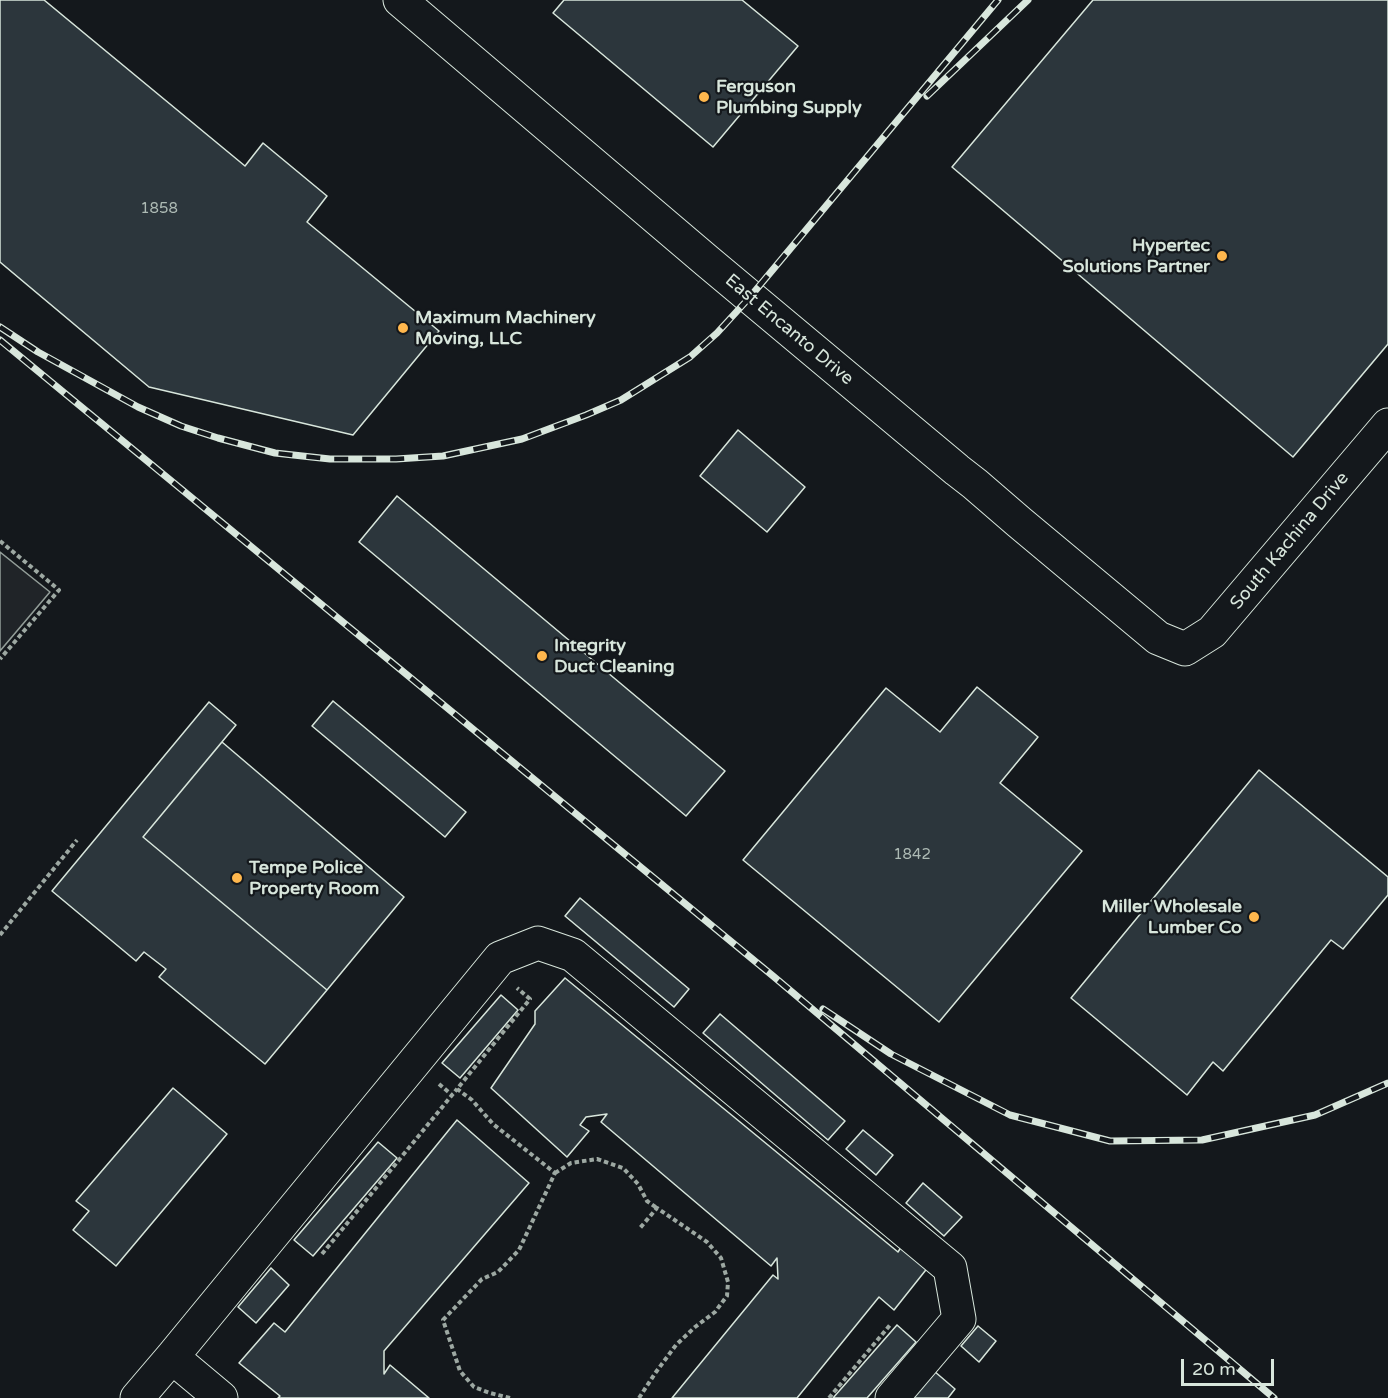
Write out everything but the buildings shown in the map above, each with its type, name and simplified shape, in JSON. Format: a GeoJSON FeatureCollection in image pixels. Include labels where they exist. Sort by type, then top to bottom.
{"type":"FeatureCollection","features":[{"type":"Feature","properties":{"kind":"street","name":"East Encanto Drive"},"geometry":{"type":"LineString","coordinates":[[400,0],[716,269],[1158,638],[1185,649]]}},
{"type":"Feature","properties":{"kind":"street","name":"South Kachina Drive"},"geometry":{"type":"LineString","coordinates":[[1185,649],[1212,632],[1388,425]]}},
{"type":"Feature","properties":{"kind":"street"},"geometry":{"type":"LineString","coordinates":[[137,1398],[500,958],[538,943],[573,955],[950,1268],[959,1320],[892,1398]]}},
{"type":"Feature","properties":{"kind":"street"},"geometry":{"type":"LineString","coordinates":[[172,1357],[221,1398]]}},
{"type":"Feature","properties":{"kind":"path"},"geometry":{"type":"LineString","coordinates":[[0,541],[59,590],[0,660]]}},
{"type":"Feature","properties":{"kind":"path"},"geometry":{"type":"LineString","coordinates":[[0,935],[78,840]]}},
{"type":"Feature","properties":{"kind":"path"},"geometry":{"type":"LineString","coordinates":[[322,1254],[530,999],[510,982]]}},
{"type":"Feature","properties":{"kind":"path"},"geometry":{"type":"LineString","coordinates":[[457,1089],[472,1100],[493,1124],[555,1173]]}},
{"type":"Feature","properties":{"kind":"path"},"geometry":{"type":"LineString","coordinates":[[510,1398],[474,1387],[460,1371],[443,1320],[482,1279],[498,1272],[519,1250],[555,1173],[571,1162],[597,1159],[623,1168],[638,1184],[647,1201],[707,1242],[721,1258],[728,1282],[727,1296],[716,1312],[676,1345],[639,1398]]}},
{"type":"Feature","properties":{"kind":"path"},"geometry":{"type":"LineString","coordinates":[[640,1228],[657,1208]]}},
{"type":"Feature","properties":{"kind":"path"},"geometry":{"type":"LineString","coordinates":[[829,1398],[890,1325]]}},
{"type":"Feature","properties":{"kind":"shaded area"},"geometry":{"type":"Polygon","coordinates":[[[0,552],[50,592],[0,651],[0,552]]]}},
{"type":"Feature","properties":{"kind":"railway"},"geometry":{"type":"LineString","coordinates":[[0,327],[38,352],[138,407],[181,426],[275,453],[330,459],[396,459],[443,456],[522,439],[621,400],[690,357],[717,333],[750,297],[998,0]]}},
{"type":"Feature","properties":{"kind":"railway"},"geometry":{"type":"LineString","coordinates":[[927,96],[1028,0]]}},
{"type":"Feature","properties":{"kind":"railway"},"geometry":{"type":"LineString","coordinates":[[0,340],[773,976],[1274,1398]]}},
{"type":"Feature","properties":{"kind":"railway"},"geometry":{"type":"LineString","coordinates":[[823,1009],[891,1054],[1010,1115],[1110,1141],[1202,1140],[1315,1115],[1388,1083]]}},
{"type":"Feature","properties":{"kind":"place","name":"Ferguson Plumbing Supply"},"geometry":{"type":"Point","coordinates":[704,97]}},
{"type":"Feature","properties":{"kind":"place","name":"Hypertec Solutions Partner"},"geometry":{"type":"Point","coordinates":[1222,256]}},
{"type":"Feature","properties":{"kind":"place","name":"Maximum Machinery Moving, LLC"},"geometry":{"type":"Point","coordinates":[403,328]}},
{"type":"Feature","properties":{"kind":"place","name":"Integrity Duct Cleaning"},"geometry":{"type":"Point","coordinates":[542,656]}},
{"type":"Feature","properties":{"kind":"place","name":"Tempe Police Property Room"},"geometry":{"type":"Point","coordinates":[237,878]}},
{"type":"Feature","properties":{"kind":"place","name":"Miller Wholesale Lumber Co"},"geometry":{"type":"Point","coordinates":[1254,917]}}]}
